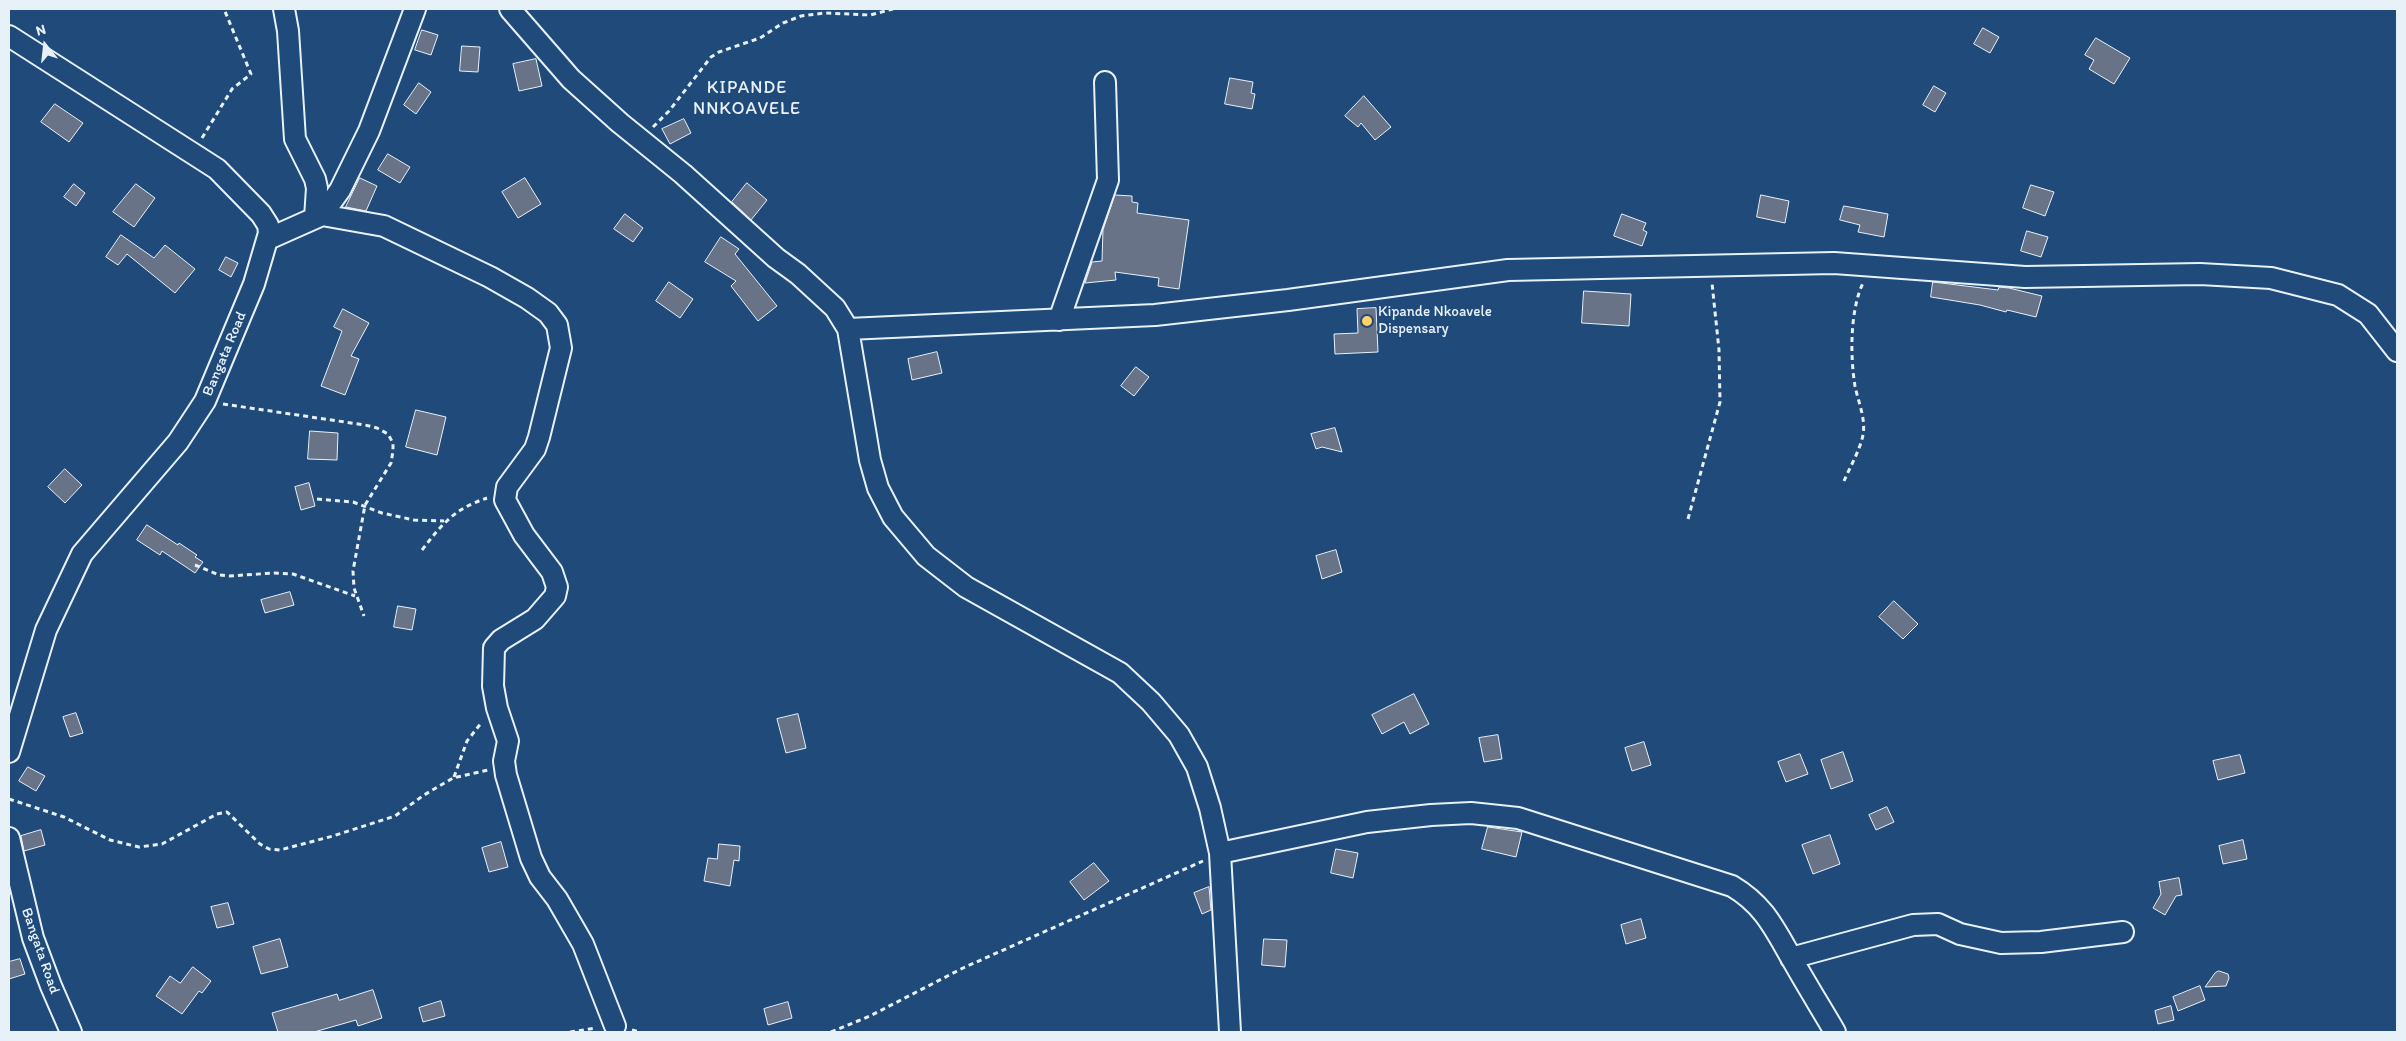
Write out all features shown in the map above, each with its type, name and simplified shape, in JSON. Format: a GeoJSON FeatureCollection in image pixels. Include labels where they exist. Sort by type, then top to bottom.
{"type":"FeatureCollection","features":[{"type":"Feature","properties":{"kind":"street"},"geometry":{"type":"LineString","coordinates":[[284,9],[288,31],[295,139],[315,179],[319,216]]}},
{"type":"Feature","properties":{"kind":"street"},"geometry":{"type":"LineString","coordinates":[[9,36],[217,169],[261,214],[268,225],[268,239],[319,216],[340,190],[369,131],[415,9]]}},
{"type":"Feature","properties":{"kind":"street"},"geometry":{"type":"LineString","coordinates":[[510,9],[571,78],[620,123],[641,138],[776,258],[836,308],[848,329],[870,460],[878,488],[893,517],[926,556],[966,587],[1120,673],[1151,702],[1179,735],[1197,768],[1210,808],[1220,853],[1230,1032]]}},
{"type":"Feature","properties":{"kind":"street"},"geometry":{"type":"LineString","coordinates":[[1059,320],[1108,180],[1105,82]]}},
{"type":"Feature","properties":{"kind":"street"},"geometry":{"type":"LineString","coordinates":[[319,216],[384,226],[453,258],[527,298],[548,314],[557,325],[560,339],[560,356],[539,438],[535,449],[504,495],[524,535],[552,572],[557,587],[555,596],[535,619],[501,640],[494,648],[493,686],[497,708],[508,741],[504,768],[531,858],[540,877],[556,899],[583,944],[615,1026]]}},
{"type":"Feature","properties":{"kind":"street","name":"Bangata Road"},"geometry":{"type":"LineString","coordinates":[[9,752],[46,630],[82,554],[178,442],[205,401],[251,292],[268,239]]}},
{"type":"Feature","properties":{"kind":"street"},"geometry":{"type":"LineString","coordinates":[[848,329],[1155,315],[1288,300],[1508,270],[1834,263],[2025,277],[2200,274],[2271,278],[2338,295],[2368,314],[2397,350]]}},
{"type":"Feature","properties":{"kind":"street"},"geometry":{"type":"LineString","coordinates":[[1220,853],[1367,822],[1431,814],[1472,813],[1518,818],[1732,886],[1748,895],[1762,908],[1835,1032]]}},
{"type":"Feature","properties":{"kind":"street","name":"Bangata Road"},"geometry":{"type":"LineString","coordinates":[[9,838],[33,938],[51,986],[72,1032]]}},
{"type":"Feature","properties":{"kind":"street"},"geometry":{"type":"LineString","coordinates":[[1791,958],[1913,926],[1928,924],[1938,924],[1978,940],[2001,943],[2041,942],[2123,932]]}},
{"type":"Feature","properties":{"kind":"path"},"geometry":{"type":"LineString","coordinates":[[192,153],[232,89],[249,78],[251,74],[224,9]]}},
{"type":"Feature","properties":{"kind":"path"},"geometry":{"type":"LineString","coordinates":[[641,138],[669,112],[711,57],[719,52],[760,38],[783,23],[801,16],[825,13],[870,15],[893,9]]}},
{"type":"Feature","properties":{"kind":"path"},"geometry":{"type":"LineString","coordinates":[[1688,519],[1720,402],[1719,350],[1711,265]]}},
{"type":"Feature","properties":{"kind":"path"},"geometry":{"type":"LineString","coordinates":[[1844,482],[1863,436],[1864,426],[1853,369],[1854,311],[1857,295],[1872,265]]}},
{"type":"Feature","properties":{"kind":"path"},"geometry":{"type":"LineString","coordinates":[[205,401],[272,413],[365,425],[388,434],[393,443],[391,463],[365,505],[352,579],[364,616]]}},
{"type":"Feature","properties":{"kind":"path"},"geometry":{"type":"LineString","coordinates":[[422,550],[444,521],[472,503],[504,495]]}},
{"type":"Feature","properties":{"kind":"path"},"geometry":{"type":"LineString","coordinates":[[316,499],[341,500],[365,505],[398,516],[444,521]]}},
{"type":"Feature","properties":{"kind":"path"},"geometry":{"type":"LineString","coordinates":[[195,566],[219,575],[229,576],[274,573],[293,574],[356,596]]}},
{"type":"Feature","properties":{"kind":"path"},"geometry":{"type":"LineString","coordinates":[[453,778],[466,741],[474,730],[497,708]]}},
{"type":"Feature","properties":{"kind":"path"},"geometry":{"type":"LineString","coordinates":[[9,800],[64,818],[110,840],[139,847],[162,844],[217,814],[227,812],[260,844],[269,849],[280,850],[333,836],[395,816],[424,795],[453,778],[483,770],[504,768]]}},
{"type":"Feature","properties":{"kind":"path"},"geometry":{"type":"LineString","coordinates":[[831,1032],[870,1016],[963,968],[1220,853]]}},
{"type":"Feature","properties":{"kind":"building"},"geometry":{"type":"Polygon","coordinates":[[[1983,28],[1999,37],[1990,53],[1974,44],[1983,28]]]}},
{"type":"Feature","properties":{"kind":"building"},"geometry":{"type":"Polygon","coordinates":[[[422,30],[438,35],[431,55],[415,50],[422,30]]]}},
{"type":"Feature","properties":{"kind":"building"},"geometry":{"type":"Polygon","coordinates":[[[2096,38],[2130,58],[2114,84],[2089,69],[2094,60],[2085,55],[2096,38]]]}},
{"type":"Feature","properties":{"kind":"building"},"geometry":{"type":"Polygon","coordinates":[[[462,46],[480,47],[478,72],[460,71],[462,46]]]}},
{"type":"Feature","properties":{"kind":"building"},"geometry":{"type":"Polygon","coordinates":[[[536,59],[542,86],[519,91],[513,64],[536,59]]]}},
{"type":"Feature","properties":{"kind":"building"},"geometry":{"type":"Polygon","coordinates":[[[1230,78],[1253,82],[1251,93],[1255,94],[1252,109],[1225,104],[1230,78]]]}},
{"type":"Feature","properties":{"kind":"building"},"geometry":{"type":"Polygon","coordinates":[[[419,83],[431,92],[416,114],[404,105],[419,83]]]}},
{"type":"Feature","properties":{"kind":"building"},"geometry":{"type":"Polygon","coordinates":[[[1934,86],[1946,93],[1935,112],[1923,105],[1934,86]]]}},
{"type":"Feature","properties":{"kind":"building"},"geometry":{"type":"Polygon","coordinates":[[[1364,96],[1391,127],[1375,140],[1361,123],[1358,127],[1345,116],[1364,96]]]}},
{"type":"Feature","properties":{"kind":"building"},"geometry":{"type":"Polygon","coordinates":[[[55,104],[83,123],[69,142],[41,122],[55,104]]]}},
{"type":"Feature","properties":{"kind":"building"},"geometry":{"type":"Polygon","coordinates":[[[684,119],[691,133],[670,144],[662,129],[684,119]]]}},
{"type":"Feature","properties":{"kind":"building"},"geometry":{"type":"Polygon","coordinates":[[[388,154],[410,167],[400,183],[378,170],[388,154]]]}},
{"type":"Feature","properties":{"kind":"building"},"geometry":{"type":"Polygon","coordinates":[[[360,178],[377,186],[366,211],[346,207],[360,178]]]}},
{"type":"Feature","properties":{"kind":"building"},"geometry":{"type":"Polygon","coordinates":[[[525,178],[541,204],[518,218],[502,192],[525,178]]]}},
{"type":"Feature","properties":{"kind":"building"},"geometry":{"type":"Polygon","coordinates":[[[747,183],[767,200],[751,220],[732,202],[747,183]]]}},
{"type":"Feature","properties":{"kind":"building"},"geometry":{"type":"Polygon","coordinates":[[[74,184],[85,193],[76,206],[64,197],[74,184]]]}},
{"type":"Feature","properties":{"kind":"building"},"geometry":{"type":"Polygon","coordinates":[[[136,184],[155,198],[134,227],[113,212],[136,184]]]}},
{"type":"Feature","properties":{"kind":"building"},"geometry":{"type":"Polygon","coordinates":[[[2031,185],[2054,192],[2045,216],[2023,208],[2031,185]]]}},
{"type":"Feature","properties":{"kind":"building"},"geometry":{"type":"Polygon","coordinates":[[[1115,195],[1132,196],[1132,202],[1138,203],[1137,213],[1189,220],[1179,289],[1158,286],[1159,278],[1115,272],[1116,280],[1085,283],[1092,262],[1102,261],[1103,230],[1115,195]]]}},
{"type":"Feature","properties":{"kind":"building"},"geometry":{"type":"Polygon","coordinates":[[[1761,195],[1789,201],[1785,223],[1757,217],[1761,195]]]}},
{"type":"Feature","properties":{"kind":"building"},"geometry":{"type":"Polygon","coordinates":[[[1844,206],[1888,214],[1884,237],[1858,232],[1860,225],[1840,220],[1844,206]]]}},
{"type":"Feature","properties":{"kind":"building"},"geometry":{"type":"Polygon","coordinates":[[[625,214],[643,228],[633,242],[614,229],[625,214]]]}},
{"type":"Feature","properties":{"kind":"building"},"geometry":{"type":"Polygon","coordinates":[[[1622,214],[1646,223],[1643,230],[1647,232],[1642,246],[1614,236],[1622,214]]]}},
{"type":"Feature","properties":{"kind":"building"},"geometry":{"type":"Polygon","coordinates":[[[2027,231],[2048,237],[2041,257],[2021,251],[2027,231]]]}},
{"type":"Feature","properties":{"kind":"building"},"geometry":{"type":"Polygon","coordinates":[[[121,235],[154,258],[165,245],[195,269],[175,293],[127,254],[118,265],[106,257],[121,235]]]}},
{"type":"Feature","properties":{"kind":"building"},"geometry":{"type":"Polygon","coordinates":[[[721,237],[739,249],[735,254],[777,306],[758,321],[731,286],[736,281],[705,262],[721,237]]]}},
{"type":"Feature","properties":{"kind":"building"},"geometry":{"type":"Polygon","coordinates":[[[226,257],[238,263],[231,277],[219,270],[226,257]]]}},
{"type":"Feature","properties":{"kind":"building"},"geometry":{"type":"Polygon","coordinates":[[[669,282],[693,299],[680,318],[656,301],[669,282]]]}},
{"type":"Feature","properties":{"kind":"building"},"geometry":{"type":"Polygon","coordinates":[[[1933,282],[1998,290],[1999,287],[2009,288],[2042,296],[2036,317],[1931,297],[1933,282]]]}},
{"type":"Feature","properties":{"kind":"building"},"geometry":{"type":"Polygon","coordinates":[[[1584,291],[1631,294],[1629,326],[1582,323],[1584,291]]]}},
{"type":"Feature","properties":{"kind":"building","name":"Kipande Nkoavele Dispensary"},"geometry":{"type":"Polygon","coordinates":[[[1376,308],[1378,352],[1335,354],[1334,334],[1358,333],[1357,309],[1376,308]]]}},
{"type":"Feature","properties":{"kind":"building"},"geometry":{"type":"Polygon","coordinates":[[[343,309],[369,323],[351,356],[359,359],[345,395],[321,386],[342,331],[334,327],[343,309]]]}},
{"type":"Feature","properties":{"kind":"building"},"geometry":{"type":"Polygon","coordinates":[[[937,352],[942,373],[912,380],[908,359],[937,352]]]}},
{"type":"Feature","properties":{"kind":"building"},"geometry":{"type":"Polygon","coordinates":[[[1136,367],[1149,377],[1134,396],[1121,386],[1136,367]]]}},
{"type":"Feature","properties":{"kind":"building"},"geometry":{"type":"Polygon","coordinates":[[[416,410],[446,417],[437,455],[406,447],[416,410]]]}},
{"type":"Feature","properties":{"kind":"building"},"geometry":{"type":"Polygon","coordinates":[[[1335,428],[1342,452],[1322,447],[1316,449],[1311,434],[1335,428]]]}},
{"type":"Feature","properties":{"kind":"building"},"geometry":{"type":"Polygon","coordinates":[[[310,431],[338,433],[337,460],[308,459],[310,431]]]}},
{"type":"Feature","properties":{"kind":"building"},"geometry":{"type":"Polygon","coordinates":[[[65,469],[82,485],[65,503],[48,487],[65,469]]]}},
{"type":"Feature","properties":{"kind":"building"},"geometry":{"type":"Polygon","coordinates":[[[309,483],[315,506],[301,510],[295,487],[309,483]]]}},
{"type":"Feature","properties":{"kind":"building"},"geometry":{"type":"Polygon","coordinates":[[[147,525],[197,555],[195,557],[203,562],[195,573],[162,551],[160,555],[137,540],[147,525]]]}},
{"type":"Feature","properties":{"kind":"building"},"geometry":{"type":"Polygon","coordinates":[[[1336,550],[1342,572],[1322,579],[1316,556],[1336,550]]]}},
{"type":"Feature","properties":{"kind":"building"},"geometry":{"type":"Polygon","coordinates":[[[290,592],[294,605],[265,613],[261,600],[290,592]]]}},
{"type":"Feature","properties":{"kind":"building"},"geometry":{"type":"Polygon","coordinates":[[[1894,601],[1918,624],[1903,639],[1879,617],[1894,601]]]}},
{"type":"Feature","properties":{"kind":"building"},"geometry":{"type":"Polygon","coordinates":[[[398,606],[416,609],[412,630],[394,627],[398,606]]]}},
{"type":"Feature","properties":{"kind":"building"},"geometry":{"type":"Polygon","coordinates":[[[1414,694],[1429,724],[1410,734],[1404,722],[1382,734],[1372,715],[1414,694]]]}},
{"type":"Feature","properties":{"kind":"building"},"geometry":{"type":"Polygon","coordinates":[[[76,713],[83,733],[70,737],[63,717],[76,713]]]}},
{"type":"Feature","properties":{"kind":"building"},"geometry":{"type":"Polygon","coordinates":[[[798,714],[806,748],[786,753],[777,719],[798,714]]]}},
{"type":"Feature","properties":{"kind":"building"},"geometry":{"type":"Polygon","coordinates":[[[1498,735],[1502,759],[1484,762],[1479,738],[1498,735]]]}},
{"type":"Feature","properties":{"kind":"building"},"geometry":{"type":"Polygon","coordinates":[[[1644,742],[1651,765],[1632,771],[1625,748],[1644,742]]]}},
{"type":"Feature","properties":{"kind":"building"},"geometry":{"type":"Polygon","coordinates":[[[1843,752],[1853,781],[1831,789],[1821,760],[1843,752]]]}},
{"type":"Feature","properties":{"kind":"building"},"geometry":{"type":"Polygon","coordinates":[[[1800,754],[1808,774],[1786,782],[1778,762],[1800,754]]]}},
{"type":"Feature","properties":{"kind":"building"},"geometry":{"type":"Polygon","coordinates":[[[2240,755],[2245,773],[2218,780],[2213,761],[2240,755]]]}},
{"type":"Feature","properties":{"kind":"building"},"geometry":{"type":"Polygon","coordinates":[[[28,767],[45,776],[36,791],[19,781],[28,767]]]}},
{"type":"Feature","properties":{"kind":"building"},"geometry":{"type":"Polygon","coordinates":[[[1887,807],[1894,822],[1876,830],[1869,815],[1887,807]]]}},
{"type":"Feature","properties":{"kind":"building"},"geometry":{"type":"Polygon","coordinates":[[[1488,827],[1522,832],[1516,857],[1482,849],[1488,827]]]}},
{"type":"Feature","properties":{"kind":"building"},"geometry":{"type":"Polygon","coordinates":[[[41,830],[45,845],[24,851],[21,836],[41,830]]]}},
{"type":"Feature","properties":{"kind":"building"},"geometry":{"type":"Polygon","coordinates":[[[1830,835],[1840,864],[1813,874],[1802,845],[1830,835]]]}},
{"type":"Feature","properties":{"kind":"building"},"geometry":{"type":"Polygon","coordinates":[[[2243,840],[2247,859],[2223,864],[2219,846],[2243,840]]]}},
{"type":"Feature","properties":{"kind":"building"},"geometry":{"type":"Polygon","coordinates":[[[501,842],[508,867],[489,872],[482,848],[501,842]]]}},
{"type":"Feature","properties":{"kind":"building"},"geometry":{"type":"Polygon","coordinates":[[[719,844],[740,846],[739,861],[734,860],[730,886],[704,881],[708,858],[717,859],[719,844]]]}},
{"type":"Feature","properties":{"kind":"building"},"geometry":{"type":"Polygon","coordinates":[[[1336,849],[1358,853],[1353,878],[1331,873],[1336,849]]]}},
{"type":"Feature","properties":{"kind":"building"},"geometry":{"type":"Polygon","coordinates":[[[1094,863],[1109,881],[1084,900],[1070,882],[1094,863]]]}},
{"type":"Feature","properties":{"kind":"building"},"geometry":{"type":"Polygon","coordinates":[[[2179,878],[2182,895],[2176,896],[2165,915],[2153,908],[2161,894],[2159,882],[2179,878]]]}},
{"type":"Feature","properties":{"kind":"building"},"geometry":{"type":"Polygon","coordinates":[[[1209,887],[1211,910],[1202,914],[1194,893],[1209,887]]]}},
{"type":"Feature","properties":{"kind":"building"},"geometry":{"type":"Polygon","coordinates":[[[228,903],[234,924],[217,928],[211,907],[228,903]]]}},
{"type":"Feature","properties":{"kind":"building"},"geometry":{"type":"Polygon","coordinates":[[[1641,919],[1646,938],[1626,944],[1621,925],[1641,919]]]}},
{"type":"Feature","properties":{"kind":"building"},"geometry":{"type":"Polygon","coordinates":[[[280,939],[288,967],[261,974],[253,947],[280,939]]]}},
{"type":"Feature","properties":{"kind":"building"},"geometry":{"type":"Polygon","coordinates":[[[1264,939],[1287,940],[1285,967],[1262,965],[1264,939]]]}},
{"type":"Feature","properties":{"kind":"building"},"geometry":{"type":"Polygon","coordinates":[[[20,959],[25,974],[9,979],[9,962],[20,959]]]}},
{"type":"Feature","properties":{"kind":"building"},"geometry":{"type":"Polygon","coordinates":[[[193,967],[211,981],[202,993],[199,991],[182,1014],[156,996],[170,976],[180,983],[193,967]]]}},
{"type":"Feature","properties":{"kind":"building"},"geometry":{"type":"Polygon","coordinates":[[[2219,971],[2228,974],[2229,978],[2226,986],[2205,987],[2215,973],[2219,971]]]}},
{"type":"Feature","properties":{"kind":"building"},"geometry":{"type":"Polygon","coordinates":[[[2200,986],[2205,1000],[2178,1011],[2173,997],[2200,986]]]}},
{"type":"Feature","properties":{"kind":"building"},"geometry":{"type":"Polygon","coordinates":[[[373,990],[382,1018],[358,1026],[356,1020],[314,1032],[278,1032],[272,1013],[337,994],[339,1000],[373,990]]]}},
{"type":"Feature","properties":{"kind":"building"},"geometry":{"type":"Polygon","coordinates":[[[441,1001],[445,1016],[423,1022],[419,1008],[441,1001]]]}},
{"type":"Feature","properties":{"kind":"building"},"geometry":{"type":"Polygon","coordinates":[[[788,1002],[792,1018],[768,1025],[764,1009],[788,1002]]]}},
{"type":"Feature","properties":{"kind":"building"},"geometry":{"type":"Polygon","coordinates":[[[2171,1006],[2174,1020],[2158,1024],[2155,1011],[2171,1006]]]}},
{"type":"Feature","properties":{"kind":"place","name":"Kipande Nkoavele Dispensary"},"geometry":{"type":"Point","coordinates":[1367,321]}},
{"type":"Feature","properties":{"kind":"district","name":"KIPANDE NNKOAVELE"},"geometry":{"type":"Point","coordinates":[747,98]}}]}
